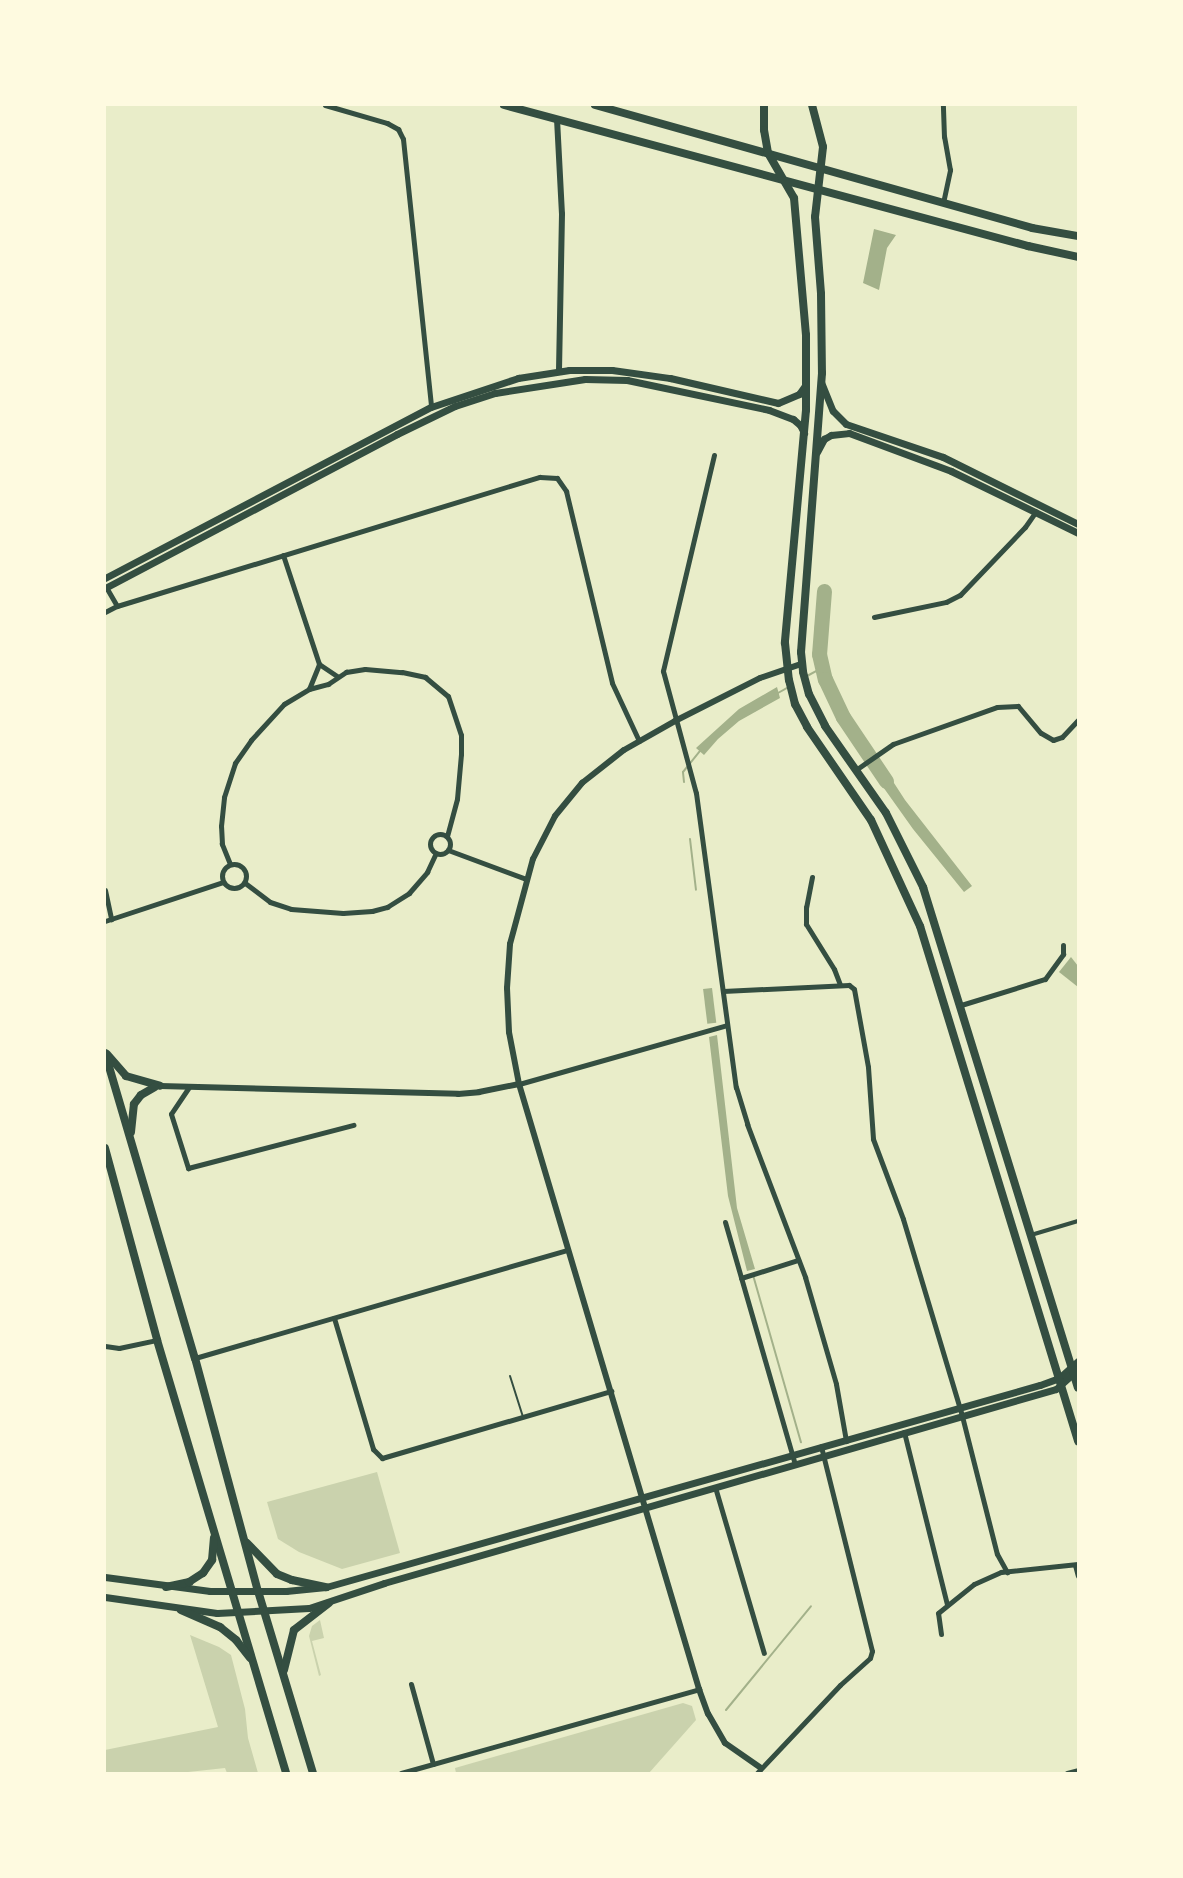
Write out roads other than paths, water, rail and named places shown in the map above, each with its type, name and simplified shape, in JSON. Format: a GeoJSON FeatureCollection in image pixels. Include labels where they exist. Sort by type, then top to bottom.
{"type":"FeatureCollection","features":[{"type":"Feature","properties":{"kind":"main road"},"geometry":{"type":"LineString","coordinates":[[504,105],[1078,257]]}},
{"type":"Feature","properties":{"kind":"main road"},"geometry":{"type":"LineString","coordinates":[[595,105],[1032,228],[1078,236]]}},
{"type":"Feature","properties":{"kind":"main road"},"geometry":{"type":"LineString","coordinates":[[764,105],[764,130],[768,153],[794,198],[804,295],[807,381],[785,643],[792,693],[807,728],[871,820],[913,908],[942,990],[1078,1441]]}},
{"type":"Feature","properties":{"kind":"main road"},"geometry":{"type":"LineString","coordinates":[[812,105],[823,147],[815,217],[821,294],[821,382],[802,668],[806,685],[825,726],[857,769],[902,839],[923,887],[1030,1235],[1075,1367],[1078,1388]]}},
{"type":"Feature","properties":{"kind":"main road"},"geometry":{"type":"LineString","coordinates":[[105,578],[431,407],[497,384],[559,371],[612,370],[642,373],[782,402],[793,398],[803,390],[807,381]]}},
{"type":"Feature","properties":{"kind":"main road"},"geometry":{"type":"LineString","coordinates":[[106,587],[397,434],[455,406],[495,393],[585,379],[627,380],[769,410],[793,419],[804,433]]}},
{"type":"Feature","properties":{"kind":"main road"},"geometry":{"type":"LineString","coordinates":[[821,382],[833,411],[850,430],[951,471],[1078,533]]}},
{"type":"Feature","properties":{"kind":"main road"},"geometry":{"type":"LineString","coordinates":[[817,454],[830,435],[850,430],[943,457],[1078,524]]}},
{"type":"Feature","properties":{"kind":"main road"},"geometry":{"type":"LineString","coordinates":[[105,1052],[126,1076],[160,1086]]}},
{"type":"Feature","properties":{"kind":"main road"},"geometry":{"type":"LineString","coordinates":[[105,1052],[195,1358],[258,1591],[312,1770],[319,1773]]}},
{"type":"Feature","properties":{"kind":"main road"},"geometry":{"type":"LineString","coordinates":[[130,1138],[133,1108],[137,1099],[145,1091],[160,1086]]}},
{"type":"Feature","properties":{"kind":"main road"},"geometry":{"type":"LineString","coordinates":[[105,1148],[157,1340],[286,1773]]}},
{"type":"Feature","properties":{"kind":"main road"},"geometry":{"type":"LineString","coordinates":[[105,1597],[181,1610],[297,1611],[329,1603],[384,1583],[962,1416],[1060,1382],[1075,1367]]}},
{"type":"Feature","properties":{"kind":"main road"},"geometry":{"type":"LineString","coordinates":[[105,1577],[166,1587],[233,1591],[326,1587],[845,1439],[1060,1382]]}},
{"type":"Feature","properties":{"kind":"main road"},"geometry":{"type":"LineString","coordinates":[[166,1587],[189,1582],[207,1569],[214,1550],[215,1530]]}},
{"type":"Feature","properties":{"kind":"main road"},"geometry":{"type":"LineString","coordinates":[[244,1539],[277,1574],[292,1580],[326,1587]]}},
{"type":"Feature","properties":{"kind":"main road"},"geometry":{"type":"LineString","coordinates":[[284,1675],[294,1630],[329,1603]]}},
{"type":"Feature","properties":{"kind":"main road"},"geometry":{"type":"LineString","coordinates":[[181,1610],[220,1627],[236,1640],[254,1664]]}},
{"type":"Feature","properties":{"kind":"street"},"geometry":{"type":"LineString","coordinates":[[325,105],[387,123],[398,129],[403,139],[431,407]]}},
{"type":"Feature","properties":{"kind":"street"},"geometry":{"type":"LineString","coordinates":[[943,105],[944,137],[950,170],[943,203]]}},
{"type":"Feature","properties":{"kind":"street"},"geometry":{"type":"LineString","coordinates":[[557,119],[562,214],[559,371]]}},
{"type":"Feature","properties":{"kind":"street"},"geometry":{"type":"LineString","coordinates":[[714,454],[664,658],[665,688],[692,776],[723,991],[725,1026],[740,1103],[798,1260],[836,1384],[848,1449]]}},
{"type":"Feature","properties":{"kind":"street"},"geometry":{"type":"LineString","coordinates":[[105,612],[117,606],[540,477],[556,478],[567,491],[612,683],[639,741]]}},
{"type":"Feature","properties":{"kind":"street"},"geometry":{"type":"LineString","coordinates":[[874,617],[946,602],[960,595],[1025,527],[1036,511]]}},
{"type":"Feature","properties":{"kind":"street"},"geometry":{"type":"LineString","coordinates":[[283,555],[319,664],[337,676]]}},
{"type":"Feature","properties":{"kind":"street"},"geometry":{"type":"LineString","coordinates":[[106,587],[117,606]]}},
{"type":"Feature","properties":{"kind":"street"},"geometry":{"type":"LineString","coordinates":[[309,689],[319,664]]}},
{"type":"Feature","properties":{"kind":"street"},"geometry":{"type":"LineString","coordinates":[[802,668],[787,668],[760,678],[675,721],[639,741],[582,783],[555,816],[532,859],[510,944],[507,988],[509,1032],[519,1084],[699,1689],[708,1714],[725,1743],[759,1770],[840,1684],[865,1663],[872,1651],[821,1446]]}},
{"type":"Feature","properties":{"kind":"street"},"geometry":{"type":"LineString","coordinates":[[230,864],[222,844],[220,826],[224,797],[235,763],[251,740],[284,704],[309,689],[328,684],[346,672],[365,669],[402,672],[425,677],[448,696],[462,735],[462,754],[457,799],[447,836]]}},
{"type":"Feature","properties":{"kind":"street"},"geometry":{"type":"LineString","coordinates":[[857,769],[896,742],[1011,705],[1023,709],[1049,739],[1062,737],[1078,720]]}},
{"type":"Feature","properties":{"kind":"street"},"geometry":{"type":"LineString","coordinates":[[440,833],[447,836],[450,842],[448,850],[443,854],[435,853],[429,847],[430,838],[440,833]]}},
{"type":"Feature","properties":{"kind":"street"},"geometry":{"type":"LineString","coordinates":[[448,850],[526,879]]}},
{"type":"Feature","properties":{"kind":"street"},"geometry":{"type":"LineString","coordinates":[[245,883],[264,899],[291,909],[343,913],[372,911],[387,907],[409,893],[427,872],[435,853]]}},
{"type":"Feature","properties":{"kind":"street"},"geometry":{"type":"LineString","coordinates":[[230,864],[242,866],[247,875],[245,883],[236,888],[228,887],[223,882],[223,870],[230,864]]}},
{"type":"Feature","properties":{"kind":"street"},"geometry":{"type":"LineString","coordinates":[[812,877],[806,907],[806,924],[834,969],[840,985]]}},
{"type":"Feature","properties":{"kind":"street"},"geometry":{"type":"LineString","coordinates":[[105,890],[108,920],[223,882]]}},
{"type":"Feature","properties":{"kind":"street"},"geometry":{"type":"LineString","coordinates":[[961,1005],[1045,979],[1063,954],[1063,945]]}},
{"type":"Feature","properties":{"kind":"street"},"geometry":{"type":"LineString","coordinates":[[723,991],[840,985],[851,985],[854,989],[868,1066],[873,1139],[903,1219],[962,1416],[997,1554],[1007,1572]]}},
{"type":"Feature","properties":{"kind":"street"},"geometry":{"type":"LineString","coordinates":[[160,1086],[458,1094],[489,1091],[725,1026]]}},
{"type":"Feature","properties":{"kind":"street"},"geometry":{"type":"LineString","coordinates":[[189,1087],[171,1114],[188,1168],[353,1125]]}},
{"type":"Feature","properties":{"kind":"street"},"geometry":{"type":"LineString","coordinates":[[1030,1235],[1078,1221]]}},
{"type":"Feature","properties":{"kind":"street"},"geometry":{"type":"LineString","coordinates":[[725,1222],[795,1464]]}},
{"type":"Feature","properties":{"kind":"street"},"geometry":{"type":"LineString","coordinates":[[195,1358],[567,1250]]}},
{"type":"Feature","properties":{"kind":"street"},"geometry":{"type":"LineString","coordinates":[[741,1278],[798,1260]]}},
{"type":"Feature","properties":{"kind":"street"},"geometry":{"type":"LineString","coordinates":[[334,1318],[378,1456],[387,1457],[611,1391]]}},
{"type":"Feature","properties":{"kind":"street"},"geometry":{"type":"LineString","coordinates":[[105,1346],[119,1348],[157,1340]]}},
{"type":"Feature","properties":{"kind":"street"},"geometry":{"type":"LineString","coordinates":[[904,1432],[947,1604]]}},
{"type":"Feature","properties":{"kind":"street"},"geometry":{"type":"LineString","coordinates":[[716,1487],[764,1653]]}},
{"type":"Feature","properties":{"kind":"street"},"geometry":{"type":"LineString","coordinates":[[941,1634],[938,1613],[974,1584],[1007,1572],[1077,1565],[1078,1576]]}},
{"type":"Feature","properties":{"kind":"street"},"geometry":{"type":"LineString","coordinates":[[411,1684],[433,1764]]}},
{"type":"Feature","properties":{"kind":"street"},"geometry":{"type":"LineString","coordinates":[[401,1773],[699,1689]]}},
{"type":"Feature","properties":{"kind":"street"},"geometry":{"type":"LineString","coordinates":[[1067,1773],[1078,1770]]}},
{"type":"Feature","properties":{"kind":"lane"},"geometry":{"type":"LineString","coordinates":[[510,1376],[523,1417]]}},
{"type":"Feature","properties":{"kind":"waterway"},"geometry":{"type":"LineString","coordinates":[[824,591],[819,654],[825,679],[843,717],[886,781]]}},
{"type":"Feature","properties":{"kind":"waterway"},"geometry":{"type":"LineString","coordinates":[[807,676],[820,669]]}},
{"type":"Feature","properties":{"kind":"waterway"},"geometry":{"type":"LineString","coordinates":[[778,693],[789,687]]}},
{"type":"Feature","properties":{"kind":"waterway"},"geometry":{"type":"LineString","coordinates":[[684,782],[683,772],[701,750]]}},
{"type":"Feature","properties":{"kind":"waterway"},"geometry":{"type":"LineString","coordinates":[[690,839],[696,890]]}},
{"type":"Feature","properties":{"kind":"waterway"},"geometry":{"type":"LineString","coordinates":[[753,1275],[801,1442]]}},
{"type":"Feature","properties":{"kind":"waterway"},"geometry":{"type":"LineString","coordinates":[[726,1710],[811,1606]]}}]}
